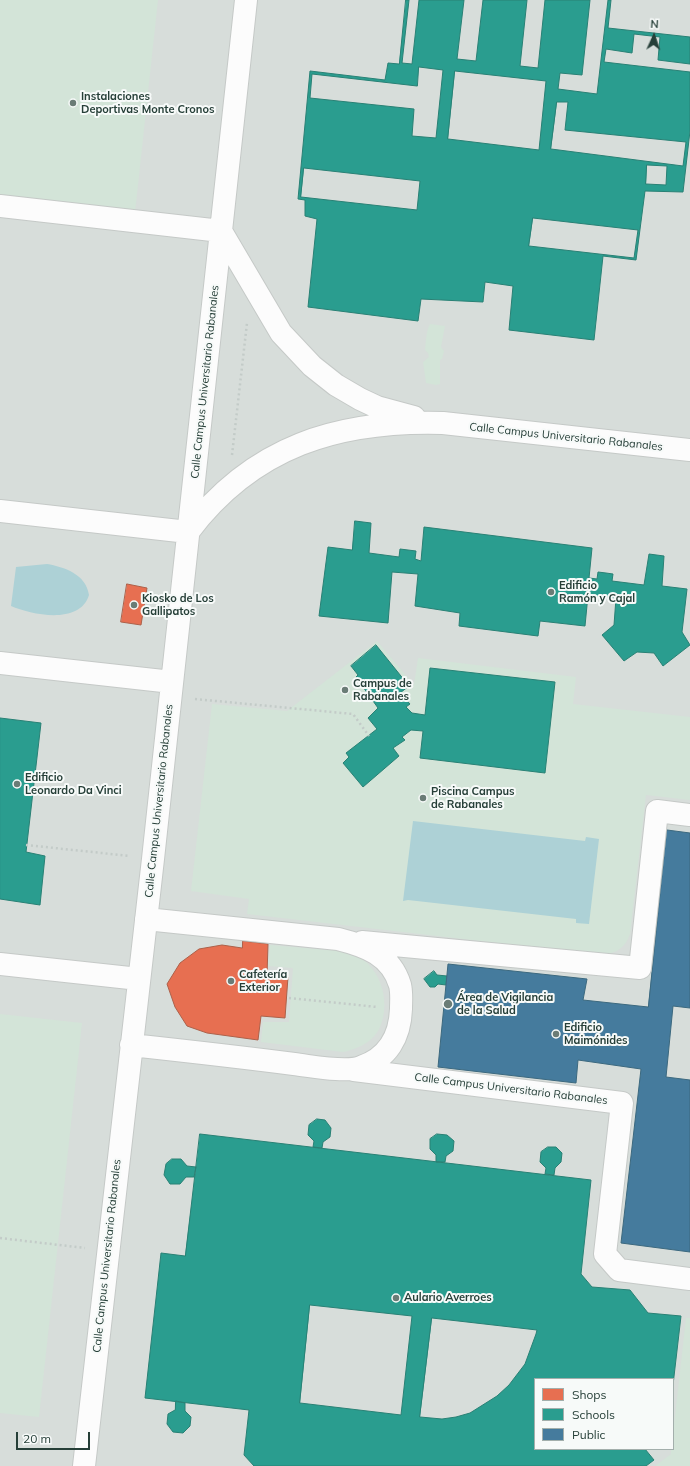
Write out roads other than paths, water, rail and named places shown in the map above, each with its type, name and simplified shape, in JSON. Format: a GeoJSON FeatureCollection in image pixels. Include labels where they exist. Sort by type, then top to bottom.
{"type":"FeatureCollection","features":[{"type":"Feature","properties":{"kind":"street","name":"Calle Campus Universitario Rabanales"},"geometry":{"type":"LineString","coordinates":[[84,1466],[153,859],[246,0]]}},
{"type":"Feature","properties":{"kind":"street"},"geometry":{"type":"LineString","coordinates":[[0,206],[221,231]]}},
{"type":"Feature","properties":{"kind":"street","name":"Calle Campus Universitario Rabanales"},"geometry":{"type":"LineString","coordinates":[[221,231],[281,333],[312,366],[336,384],[360,399],[391,411],[443,423]]}},
{"type":"Feature","properties":{"kind":"street","name":"Calle Campus Universitario Rabanales"},"geometry":{"type":"LineString","coordinates":[[188,532],[202,514],[238,481],[271,458],[292,447],[334,432],[412,422],[443,423],[690,450]]}},
{"type":"Feature","properties":{"kind":"street"},"geometry":{"type":"LineString","coordinates":[[0,511],[188,532]]}},
{"type":"Feature","properties":{"kind":"street"},"geometry":{"type":"LineString","coordinates":[[0,663],[171,690]]}},
{"type":"Feature","properties":{"kind":"street","name":"Calle Campus Universitario Rabanales"},"geometry":{"type":"LineString","coordinates":[[146,919],[640,968],[657,811],[690,815]]}},
{"type":"Feature","properties":{"kind":"street","name":"Calle Campus Universitario Rabanales"},"geometry":{"type":"LineString","coordinates":[[323,1067],[360,1068],[374,1062],[387,1052],[396,1039],[399,1029],[402,992],[397,976],[390,965],[379,954],[360,944],[338,939]]}},
{"type":"Feature","properties":{"kind":"street"},"geometry":{"type":"LineString","coordinates":[[0,964],[139,979]]}},
{"type":"Feature","properties":{"kind":"street","name":"Calle Campus Universitario Rabanales"},"geometry":{"type":"LineString","coordinates":[[131,1045],[622,1103],[605,1254],[618,1270],[690,1279]]}},
{"type":"Feature","properties":{"kind":"water"},"geometry":{"type":"Polygon","coordinates":[[[47,564],[67,570],[79,577],[84,582],[89,595],[84,604],[76,611],[54,615],[31,612],[11,606],[16,567],[47,564]]]}},
{"type":"Feature","properties":{"kind":"water"},"geometry":{"type":"Polygon","coordinates":[[[413,821],[585,841],[586,837],[599,839],[589,924],[576,923],[576,919],[408,900],[403,901],[413,821]]]}},
{"type":"Feature","properties":{"kind":"place","name":"Instalaciones Deportivas Monte Cronos"},"geometry":{"type":"Point","coordinates":[73,103]}},
{"type":"Feature","properties":{"kind":"place","name":"Edificio Ramón y Cajal"},"geometry":{"type":"Point","coordinates":[551,592]}},
{"type":"Feature","properties":{"kind":"place","name":"Kiosko de Los Gallipatos"},"geometry":{"type":"Point","coordinates":[134,605]}},
{"type":"Feature","properties":{"kind":"place","name":"Campus de Rabanales"},"geometry":{"type":"Point","coordinates":[345,690]}},
{"type":"Feature","properties":{"kind":"place","name":"Edificio Leonardo Da Vinci"},"geometry":{"type":"Point","coordinates":[17,784]}},
{"type":"Feature","properties":{"kind":"place","name":"Piscina Campus de Rabanales"},"geometry":{"type":"Point","coordinates":[423,798]}},
{"type":"Feature","properties":{"kind":"place","name":"Cafetería Exterior"},"geometry":{"type":"Point","coordinates":[231,981]}},
{"type":"Feature","properties":{"kind":"place","name":"Área de Vigilancia de la Salud"},"geometry":{"type":"Point","coordinates":[448,1004]}},
{"type":"Feature","properties":{"kind":"place","name":"Edificio Maimónides"},"geometry":{"type":"Point","coordinates":[556,1034]}},
{"type":"Feature","properties":{"kind":"place","name":"Aulario Averroes"},"geometry":{"type":"Point","coordinates":[396,1298]}}]}
